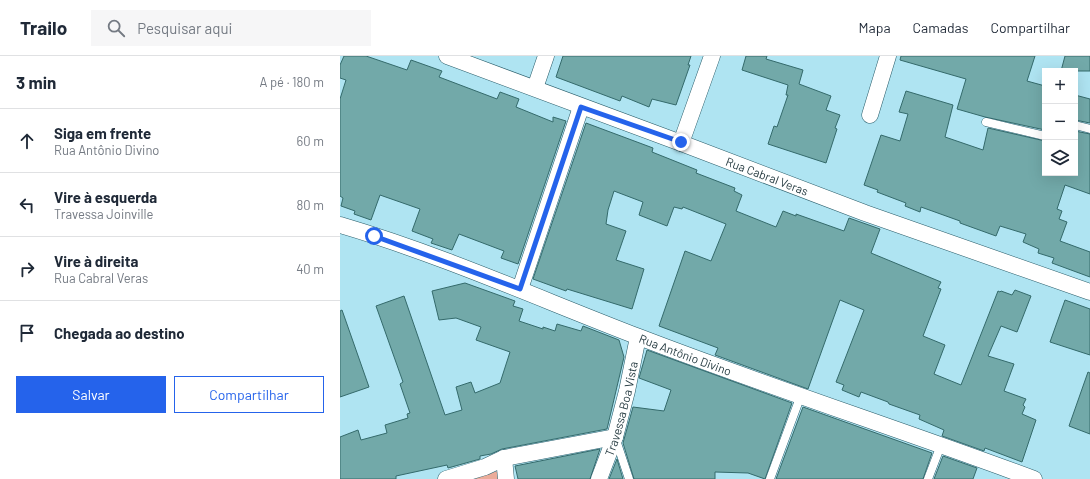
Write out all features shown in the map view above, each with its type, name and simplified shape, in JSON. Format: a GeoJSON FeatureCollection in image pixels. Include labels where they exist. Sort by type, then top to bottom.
{"type":"FeatureCollection","features":[{"type":"Feature","properties":{"kind":"street","name":"Rua Cabral Veras"},"geometry":{"type":"LineString","coordinates":[[447,56],[535,88],[581,107],[681,142],[865,213],[1090,292]]}},
{"type":"Feature","properties":{"kind":"street"},"geometry":{"type":"LineString","coordinates":[[535,88],[546,56]]}},
{"type":"Feature","properties":{"kind":"street"},"geometry":{"type":"LineString","coordinates":[[681,142],[712,56]]}},
{"type":"Feature","properties":{"kind":"street"},"geometry":{"type":"LineString","coordinates":[[870,115],[888,56]]}},
{"type":"Feature","properties":{"kind":"street"},"geometry":{"type":"LineString","coordinates":[[520,289],[581,107]]}},
{"type":"Feature","properties":{"kind":"street","name":"Rua Antônio Divino"},"geometry":{"type":"LineString","coordinates":[[340,225],[520,289],[638,337],[1034,479]]}},
{"type":"Feature","properties":{"kind":"street","name":"Travessa Boa Vista"},"geometry":{"type":"LineString","coordinates":[[599,479],[615,437],[627,391],[638,337]]}},
{"type":"Feature","properties":{"kind":"street"},"geometry":{"type":"LineString","coordinates":[[446,479],[485,467],[504,458],[615,437]]}},
{"type":"Feature","properties":{"kind":"street"},"geometry":{"type":"LineString","coordinates":[[504,458],[506,479]]}},
{"type":"Feature","properties":{"kind":"lane"},"geometry":{"type":"LineString","coordinates":[[986,122],[1042,135]]}},
{"type":"Feature","properties":{"kind":"lane"},"geometry":{"type":"LineString","coordinates":[[1078,126],[1090,129]]}},
{"type":"Feature","properties":{"kind":"lane"},"geometry":{"type":"LineString","coordinates":[[770,479],[801,395]]}},
{"type":"Feature","properties":{"kind":"lane"},"geometry":{"type":"LineString","coordinates":[[615,437],[628,479]]}},
{"type":"Feature","properties":{"kind":"lane"},"geometry":{"type":"LineString","coordinates":[[928,479],[941,445]]}},
{"type":"Feature","properties":{"kind":"shaded area"},"geometry":{"type":"Polygon","coordinates":[[[498,471],[499,479],[465,479],[498,471]]]}},
{"type":"Feature","properties":{"kind":"building"},"geometry":{"type":"Polygon","coordinates":[[[344,56],[366,56],[407,70],[411,60],[442,71],[439,77],[497,99],[500,92],[519,99],[516,107],[553,122],[553,117],[566,121],[518,264],[501,258],[504,251],[459,234],[452,250],[431,243],[433,239],[412,231],[420,209],[380,195],[371,220],[354,214],[355,211],[341,206],[343,198],[340,196],[340,99],[346,80],[340,78],[340,65],[344,56]]]}},
{"type":"Feature","properties":{"kind":"building"},"geometry":{"type":"Polygon","coordinates":[[[563,56],[691,56],[688,65],[690,65],[676,105],[652,99],[649,107],[622,96],[620,101],[556,77],[563,56]]]}},
{"type":"Feature","properties":{"kind":"building"},"geometry":{"type":"Polygon","coordinates":[[[746,56],[767,56],[766,59],[803,70],[799,84],[831,96],[826,110],[840,115],[826,163],[768,144],[774,126],[777,127],[788,95],[786,95],[788,85],[742,70],[746,56]]]}},
{"type":"Feature","properties":{"kind":"building"},"geometry":{"type":"Polygon","coordinates":[[[901,56],[1035,56],[1027,81],[1042,85],[1042,129],[985,117],[957,109],[966,79],[900,60],[901,56]]]}},
{"type":"Feature","properties":{"kind":"building"},"geometry":{"type":"Polygon","coordinates":[[[1065,56],[1090,56],[1090,71],[1078,71],[1078,68],[1062,68],[1065,56]]]}},
{"type":"Feature","properties":{"kind":"building"},"geometry":{"type":"Polygon","coordinates":[[[906,91],[953,105],[945,137],[983,150],[988,128],[1042,140],[1042,176],[1078,176],[1078,132],[1090,134],[1090,194],[1065,185],[1057,209],[1062,211],[1059,219],[1067,222],[1060,241],[1090,252],[1090,277],[1052,263],[1054,258],[1038,253],[1039,249],[1023,242],[1026,234],[1000,226],[996,236],[921,207],[920,212],[905,206],[906,203],[877,192],[878,190],[864,185],[881,135],[900,141],[908,114],[899,112],[906,91]]]}},
{"type":"Feature","properties":{"kind":"building"},"geometry":{"type":"Polygon","coordinates":[[[1078,96],[1090,99],[1090,123],[1078,121],[1078,96]]]}},
{"type":"Feature","properties":{"kind":"building"},"geometry":{"type":"Polygon","coordinates":[[[586,123],[653,148],[652,152],[697,170],[696,173],[735,188],[734,191],[742,195],[736,211],[776,227],[783,211],[844,231],[849,218],[880,229],[871,253],[941,282],[938,288],[941,289],[923,336],[945,345],[934,374],[961,385],[998,291],[1012,295],[1015,290],[1031,296],[1017,332],[1001,326],[988,356],[1014,364],[1004,391],[1026,399],[1023,405],[1025,407],[1022,414],[1036,420],[1022,462],[985,448],[984,451],[942,436],[944,430],[919,419],[920,415],[889,404],[888,402],[861,392],[859,397],[842,390],[844,385],[836,382],[864,310],[840,300],[808,389],[715,355],[718,348],[659,326],[685,251],[711,261],[726,224],[683,207],[682,209],[674,207],[667,226],[639,215],[643,202],[614,191],[608,210],[606,224],[626,231],[616,260],[644,269],[632,309],[567,289],[566,291],[533,279],[586,123]]]}},
{"type":"Feature","properties":{"kind":"building"},"geometry":{"type":"Polygon","coordinates":[[[465,283],[515,301],[513,306],[523,309],[519,321],[543,329],[543,327],[555,331],[557,324],[581,331],[583,326],[619,340],[624,357],[607,429],[502,449],[491,454],[480,456],[480,459],[448,468],[447,465],[396,476],[396,479],[340,479],[340,437],[358,430],[361,440],[387,433],[385,425],[408,418],[407,414],[410,413],[400,384],[403,382],[376,306],[404,296],[445,415],[462,410],[456,387],[471,382],[475,393],[500,383],[510,352],[476,340],[481,327],[456,318],[439,320],[432,291],[465,283]]]}},
{"type":"Feature","properties":{"kind":"building"},"geometry":{"type":"Polygon","coordinates":[[[1065,300],[1090,309],[1090,355],[1050,342],[1065,300]]]}},
{"type":"Feature","properties":{"kind":"building"},"geometry":{"type":"Polygon","coordinates":[[[342,310],[369,387],[340,397],[340,311],[342,310]]]}},
{"type":"Feature","properties":{"kind":"building"},"geometry":{"type":"Polygon","coordinates":[[[647,350],[792,403],[765,479],[748,473],[715,472],[715,479],[634,479],[623,443],[633,407],[664,411],[671,390],[639,378],[647,350]]]}},
{"type":"Feature","properties":{"kind":"building"},"geometry":{"type":"Polygon","coordinates":[[[1088,372],[1090,373],[1090,434],[1069,426],[1088,372]]]}},
{"type":"Feature","properties":{"kind":"building"},"geometry":{"type":"Polygon","coordinates":[[[803,407],[932,453],[923,479],[776,479],[803,407]]]}},
{"type":"Feature","properties":{"kind":"building"},"geometry":{"type":"Polygon","coordinates":[[[600,449],[590,479],[518,479],[515,466],[600,449]]]}},
{"type":"Feature","properties":{"kind":"building"},"geometry":{"type":"Polygon","coordinates":[[[943,456],[977,468],[973,479],[934,479],[943,456]]]}},
{"type":"Feature","properties":{"kind":"building"},"geometry":{"type":"Polygon","coordinates":[[[617,459],[623,479],[609,479],[617,459]]]}},
{"type":"Feature","properties":{"kind":"route"},"geometry":{"type":"LineString","coordinates":[[374,236],[520,289],[581,107],[681,142]]}}]}
